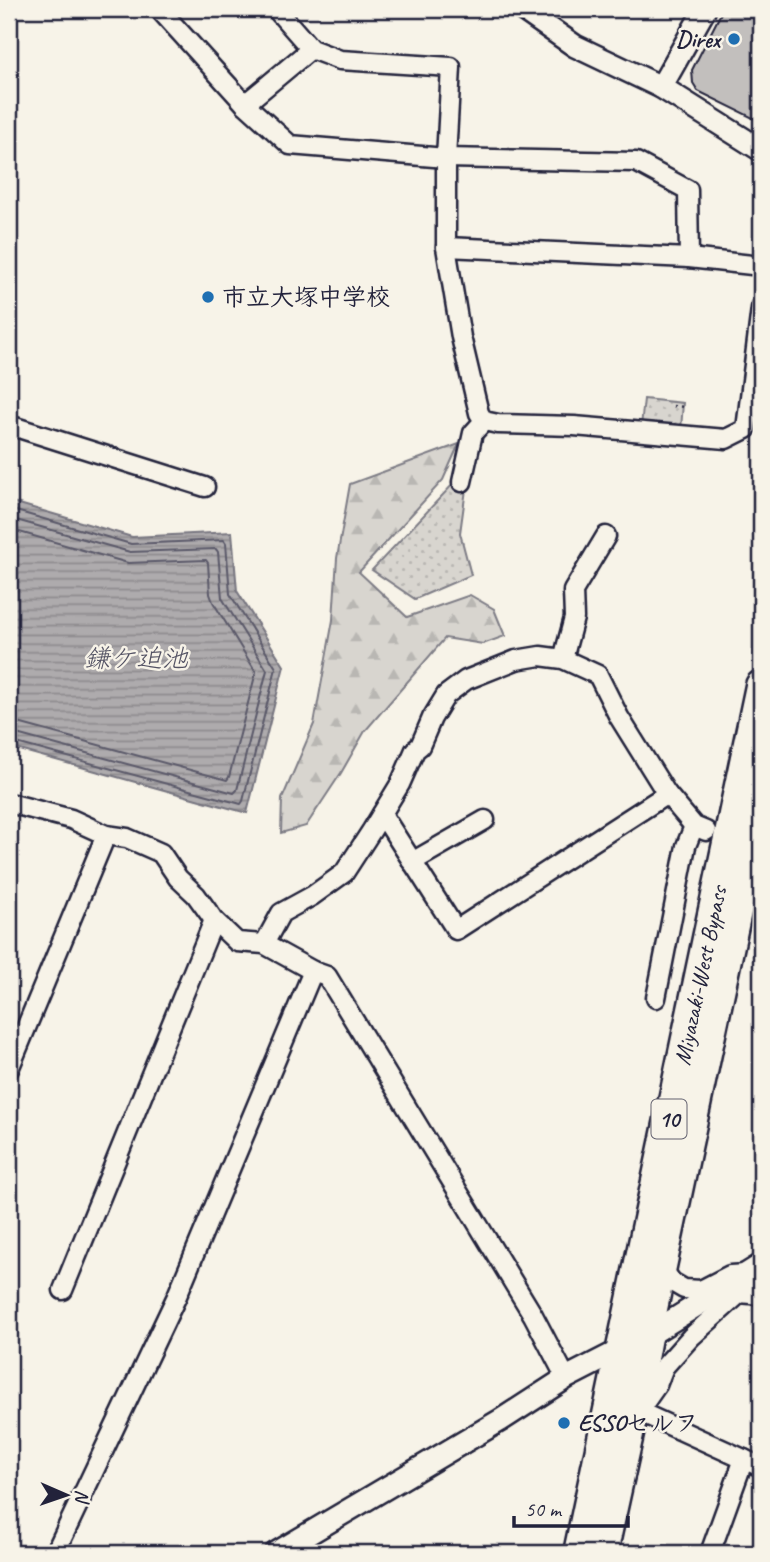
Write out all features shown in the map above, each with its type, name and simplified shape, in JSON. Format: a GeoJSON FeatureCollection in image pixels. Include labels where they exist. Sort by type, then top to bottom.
{"type":"FeatureCollection","features":[{"type":"Feature","properties":{"kind":"highway","name":"Miyazaki-West Bypass"},"geometry":{"type":"LineString","coordinates":[[602,1553],[633,1423],[635,1342],[668,1126],[761,686]]}},
{"type":"Feature","properties":{"kind":"highway","name":"Miyazaki-West Bypass"},"geometry":{"type":"LineString","coordinates":[[579,1553],[635,1342],[664,1256],[761,793]]}},
{"type":"Feature","properties":{"kind":"street"},"geometry":{"type":"LineString","coordinates":[[159,9],[245,104],[290,145],[446,158],[636,162],[688,190],[689,258]]}},
{"type":"Feature","properties":{"kind":"street"},"geometry":{"type":"LineString","coordinates":[[276,9],[311,49],[340,60],[452,67],[446,158],[446,247],[461,337],[479,413],[484,421],[726,439],[746,429],[761,308]]}},
{"type":"Feature","properties":{"kind":"street"},"geometry":{"type":"LineString","coordinates":[[661,87],[705,9]]}},
{"type":"Feature","properties":{"kind":"street"},"geometry":{"type":"LineString","coordinates":[[532,12],[575,46],[661,87],[761,150]]}},
{"type":"Feature","properties":{"kind":"street"},"geometry":{"type":"LineString","coordinates":[[245,104],[311,49]]}},
{"type":"Feature","properties":{"kind":"street"},"geometry":{"type":"LineString","coordinates":[[446,247],[689,258],[761,266]]}},
{"type":"Feature","properties":{"kind":"street"},"geometry":{"type":"LineString","coordinates":[[462,482],[473,433],[484,421]]}},
{"type":"Feature","properties":{"kind":"street"},"geometry":{"type":"LineString","coordinates":[[9,425],[205,487]]}},
{"type":"Feature","properties":{"kind":"street"},"geometry":{"type":"LineString","coordinates":[[563,659],[574,618],[573,591],[606,536]]}},
{"type":"Feature","properties":{"kind":"street"},"geometry":{"type":"LineString","coordinates":[[264,944],[281,913],[312,896],[344,873],[400,784],[415,750],[420,746],[446,695],[466,680],[516,660],[540,656],[563,659],[598,675],[667,794],[700,829],[686,846],[656,998]]}},
{"type":"Feature","properties":{"kind":"street"},"geometry":{"type":"LineString","coordinates":[[382,814],[456,930],[667,794]]}},
{"type":"Feature","properties":{"kind":"street"},"geometry":{"type":"LineString","coordinates":[[9,803],[71,819],[106,835],[127,838],[161,853],[178,878],[237,942],[264,944],[327,976],[533,1315],[566,1378]]}},
{"type":"Feature","properties":{"kind":"street"},"geometry":{"type":"LineString","coordinates":[[412,862],[485,820]]}},
{"type":"Feature","properties":{"kind":"street"},"geometry":{"type":"LineString","coordinates":[[9,1069],[106,835]]}},
{"type":"Feature","properties":{"kind":"street"},"geometry":{"type":"LineString","coordinates":[[63,1290],[214,920]]}},
{"type":"Feature","properties":{"kind":"street"},"geometry":{"type":"LineString","coordinates":[[55,1553],[176,1298],[313,971]]}},
{"type":"Feature","properties":{"kind":"street"},"geometry":{"type":"LineString","coordinates":[[664,1256],[662,1268],[672,1282],[684,1289],[701,1290],[730,1275],[749,1277]]}},
{"type":"Feature","properties":{"kind":"street"},"geometry":{"type":"LineString","coordinates":[[276,1553],[502,1420],[566,1378],[749,1277]]}},
{"type":"Feature","properties":{"kind":"street"},"geometry":{"type":"LineString","coordinates":[[749,1277],[761,1295]]}},
{"type":"Feature","properties":{"kind":"street"},"geometry":{"type":"LineString","coordinates":[[749,1277],[664,1367],[657,1385],[633,1423],[761,1466]]}},
{"type":"Feature","properties":{"kind":"street"},"geometry":{"type":"LineString","coordinates":[[710,1553],[744,1459]]}},
{"type":"Feature","properties":{"kind":"path"},"geometry":{"type":"LineString","coordinates":[[679,406],[680,401]]}},
{"type":"Feature","properties":{"kind":"path"},"geometry":{"type":"LineString","coordinates":[[673,406],[685,407]]}},
{"type":"Feature","properties":{"kind":"green space"},"geometry":{"type":"Polygon","coordinates":[[[644,399],[683,403],[681,429],[641,426],[644,399]]]}},
{"type":"Feature","properties":{"kind":"green space"},"geometry":{"type":"Polygon","coordinates":[[[459,444],[443,480],[359,572],[407,617],[470,595],[494,609],[505,636],[483,644],[445,638],[365,731],[306,826],[281,833],[282,799],[314,724],[333,620],[337,558],[350,484],[459,444]]]}},
{"type":"Feature","properties":{"kind":"green space"},"geometry":{"type":"Polygon","coordinates":[[[455,482],[467,482],[460,533],[471,575],[415,599],[372,570],[455,482]]]}},
{"type":"Feature","properties":{"kind":"water","name":"鎌ケ迫池"},"geometry":{"type":"Polygon","coordinates":[[[9,501],[132,537],[232,532],[237,591],[284,666],[247,813],[9,747],[9,501]]]}},
{"type":"Feature","properties":{"kind":"building","name":"Direx"},"geometry":{"type":"Polygon","coordinates":[[[723,9],[761,9],[761,122],[698,91],[693,83],[692,70],[723,9]]]}},
{"type":"Feature","properties":{"kind":"place","name":"Direx"},"geometry":{"type":"Point","coordinates":[734,39]}},
{"type":"Feature","properties":{"kind":"place","name":"市立大塚中学校"},"geometry":{"type":"Point","coordinates":[208,297]}},
{"type":"Feature","properties":{"kind":"place","name":"ESSOセルフ"},"geometry":{"type":"Point","coordinates":[564,1423]}}]}
